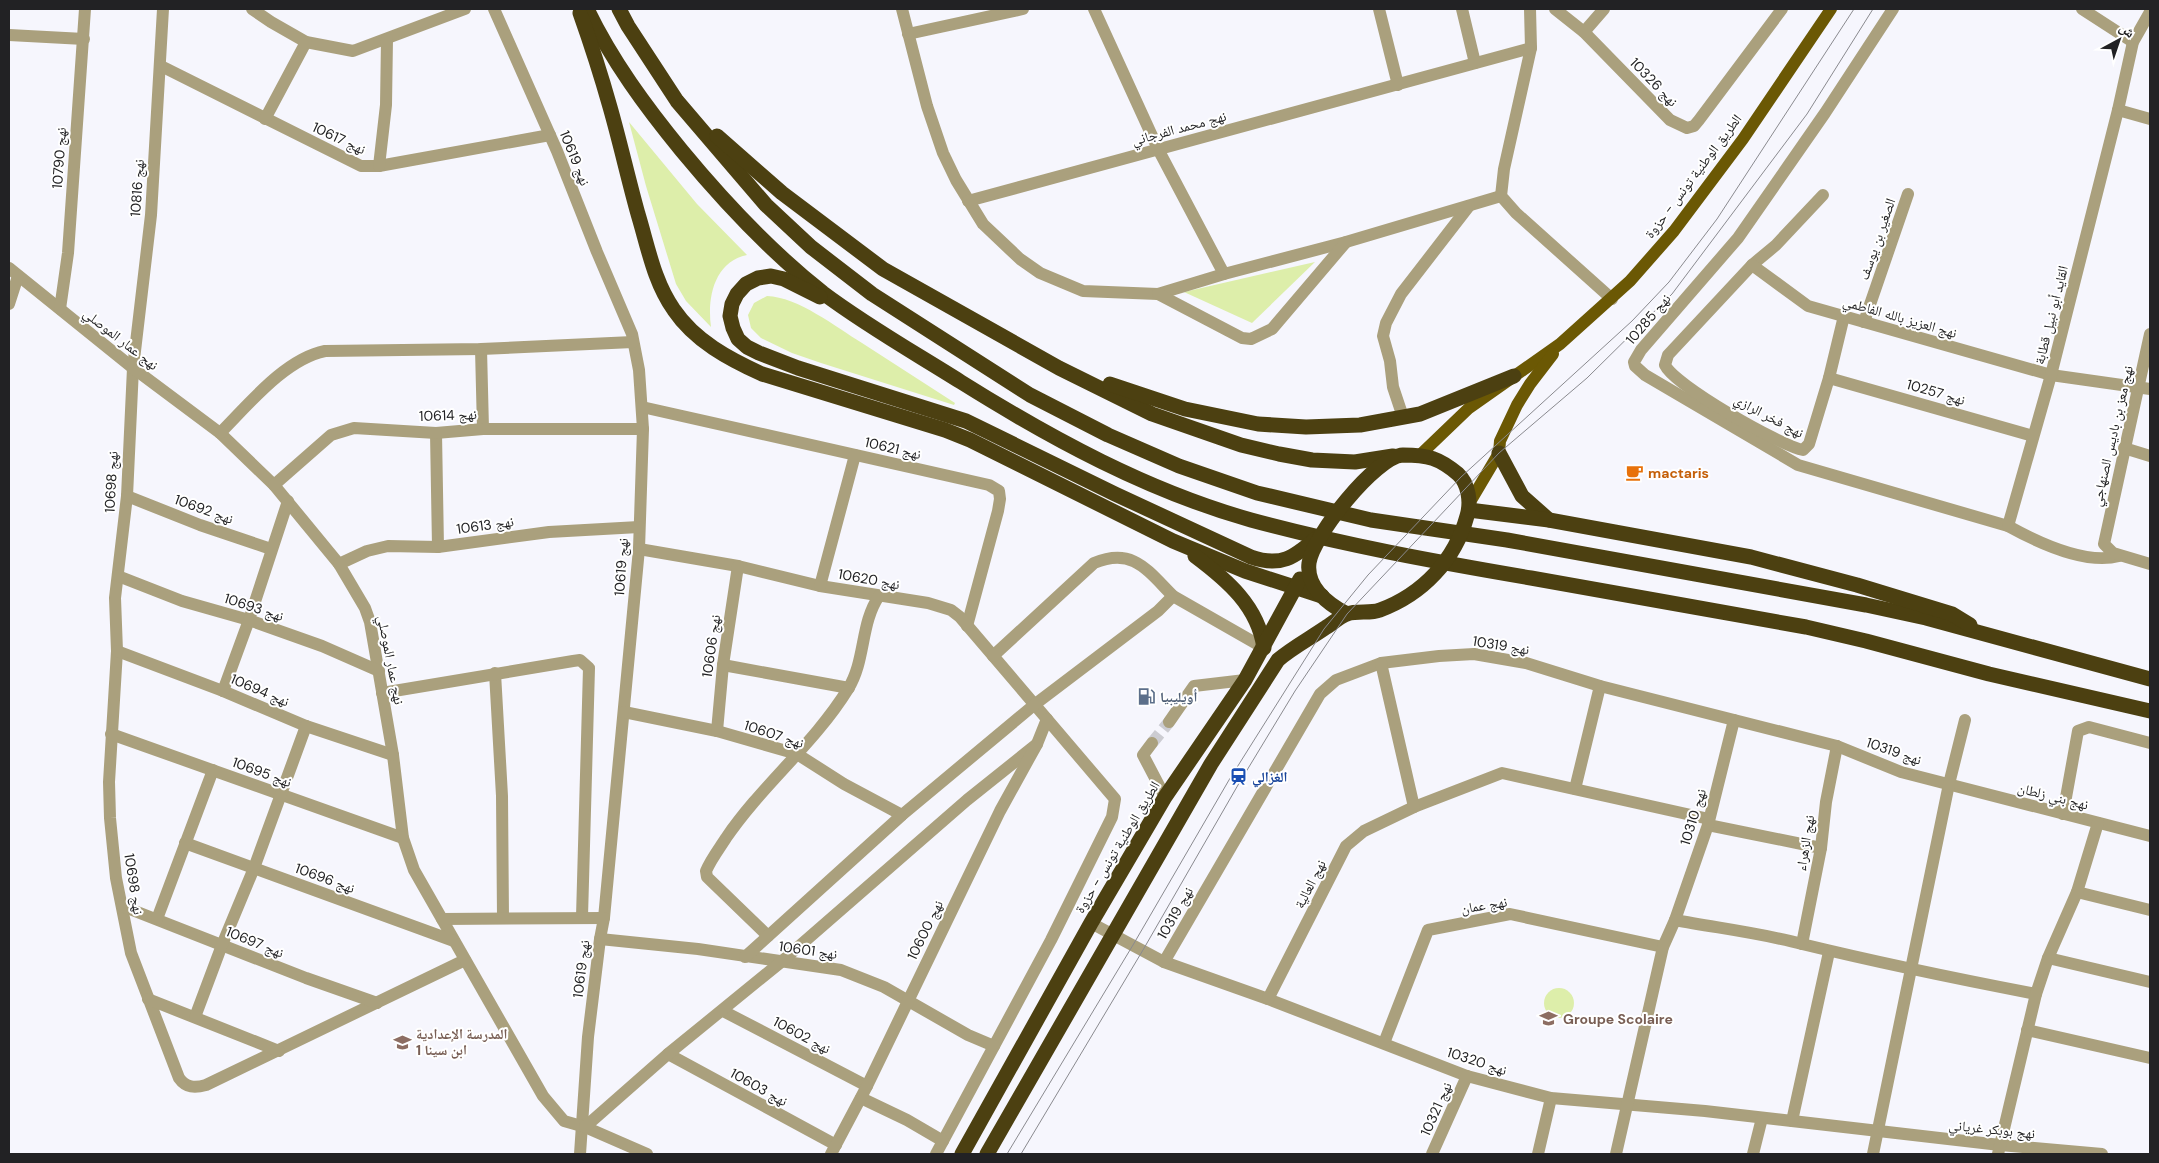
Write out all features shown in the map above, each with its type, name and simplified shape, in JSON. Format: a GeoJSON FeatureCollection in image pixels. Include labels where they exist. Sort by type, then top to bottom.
{"type":"FeatureCollection","features":[{"type":"Feature","properties":{"kind":"highway"},"geometry":{"type":"LineString","coordinates":[[579,9],[611,108],[624,166],[656,273],[664,293],[688,327],[710,346],[734,362],[755,371],[945,430],[970,440],[1173,541],[1245,571],[1322,596]]}},
{"type":"Feature","properties":{"kind":"highway"},"geometry":{"type":"LineString","coordinates":[[587,9],[616,63],[650,112],[716,192],[756,234],[822,292],[852,313],[1018,418],[1094,458],[1171,492],[1249,519],[1357,546],[1806,627],[1989,674],[2150,711]]}},
{"type":"Feature","properties":{"kind":"highway"},"geometry":{"type":"LineString","coordinates":[[619,9],[628,26],[678,101],[766,205],[811,247],[872,294],[1030,395],[1108,435],[1178,466],[1257,493],[1371,520],[1507,540],[1812,594],[1926,618],[2150,679]]}},
{"type":"Feature","properties":{"kind":"highway"},"geometry":{"type":"LineString","coordinates":[[678,101],[782,193],[883,269],[1059,368],[1152,414],[1241,445],[1287,456],[1355,462],[1400,455],[1420,455],[1436,458],[1461,477],[1469,506],[1464,526],[1455,546],[1438,571],[1407,598],[1378,611],[1347,614],[1290,650],[1278,660],[1210,764],[987,1154]]}},
{"type":"Feature","properties":{"kind":"highway"},"geometry":{"type":"LineString","coordinates":[[852,313],[784,279],[771,276],[758,278],[746,284],[734,299],[730,316],[738,339],[758,353],[798,368],[966,421],[1115,494],[1251,557],[1272,562],[1284,560],[1299,552],[1324,532]]}},
{"type":"Feature","properties":{"kind":"highway"},"geometry":{"type":"LineString","coordinates":[[1059,368],[1186,409],[1258,424],[1306,427],[1360,425],[1420,414],[1514,376]]}},
{"type":"Feature","properties":{"kind":"highway"},"geometry":{"type":"LineString","coordinates":[[1499,452],[1522,496],[1550,520]]}},
{"type":"Feature","properties":{"kind":"highway"},"geometry":{"type":"LineString","coordinates":[[1347,614],[1315,589],[1310,577],[1309,562],[1328,523],[1370,474],[1400,455]]}},
{"type":"Feature","properties":{"kind":"highway"},"geometry":{"type":"LineString","coordinates":[[1469,506],[1751,557],[1857,585],[1952,614],[1991,637]]}},
{"type":"Feature","properties":{"kind":"highway"},"geometry":{"type":"LineString","coordinates":[[1173,541],[1230,584],[1255,618],[1262,633],[1264,648]]}},
{"type":"Feature","properties":{"kind":"highway","name":"الطريق الوطنية تونس - حزوة"},"geometry":{"type":"LineString","coordinates":[[962,1154],[1091,922],[1165,797],[1245,680],[1309,562]]}},
{"type":"Feature","properties":{"kind":"main road","name":"الطريق الوطنية تونس - حزوة"},"geometry":{"type":"LineString","coordinates":[[1420,455],[1470,408],[1560,344],[1630,281],[1674,231],[1743,139],[1831,9]]}},
{"type":"Feature","properties":{"kind":"main road","name":"الطريق الوطنية تونس - حزوة"},"geometry":{"type":"LineString","coordinates":[[1469,506],[1499,452],[1500,441],[1517,406],[1530,384],[1560,344]]}},
{"type":"Feature","properties":{"kind":"street","name":"نهج 10790"},"geometry":{"type":"LineString","coordinates":[[60,309],[68,253],[85,9]]}},
{"type":"Feature","properties":{"kind":"street","name":"نهج 10816"},"geometry":{"type":"LineString","coordinates":[[133,368],[151,215],[163,9]]}},
{"type":"Feature","properties":{"kind":"street"},"geometry":{"type":"LineString","coordinates":[[252,9],[306,42],[353,51],[465,9]]}},
{"type":"Feature","properties":{"kind":"street","name":"نهج 10619"},"geometry":{"type":"LineString","coordinates":[[494,9],[550,135],[634,342],[639,370],[642,407],[639,549],[604,918],[588,1037],[580,1154]]}},
{"type":"Feature","properties":{"kind":"street"},"geometry":{"type":"LineString","coordinates":[[902,9],[927,106],[943,153],[968,201],[983,224],[1020,259],[1040,273],[1083,291],[1158,294],[1502,196]]}},
{"type":"Feature","properties":{"kind":"street"},"geometry":{"type":"LineString","coordinates":[[908,34],[1023,9]]}},
{"type":"Feature","properties":{"kind":"street"},"geometry":{"type":"LineString","coordinates":[[1094,9],[1158,149],[1224,274]]}},
{"type":"Feature","properties":{"kind":"street"},"geometry":{"type":"LineString","coordinates":[[1380,9],[1398,85]]}},
{"type":"Feature","properties":{"kind":"street"},"geometry":{"type":"LineString","coordinates":[[1462,9],[1475,63]]}},
{"type":"Feature","properties":{"kind":"street"},"geometry":{"type":"LineString","coordinates":[[1530,9],[1531,48],[1504,168],[1502,196],[1516,213],[1612,298]]}},
{"type":"Feature","properties":{"kind":"street","name":"نهج 10326"},"geometry":{"type":"LineString","coordinates":[[1555,9],[1584,32],[1670,120],[1687,128],[1694,126],[1699,120],[1782,9]]}},
{"type":"Feature","properties":{"kind":"street"},"geometry":{"type":"LineString","coordinates":[[1584,32],[1604,9]]}},
{"type":"Feature","properties":{"kind":"street","name":"نهج 10285"},"geometry":{"type":"LineString","coordinates":[[1893,9],[1825,113],[1738,238],[1641,350],[1634,362],[1645,375],[1798,465],[2008,526]]}},
{"type":"Feature","properties":{"kind":"street"},"geometry":{"type":"LineString","coordinates":[[2082,9],[2133,42]]}},
{"type":"Feature","properties":{"kind":"street","name":"القايد أبو نبيل قطابة"},"geometry":{"type":"LineString","coordinates":[[2008,526],[2051,375],[2118,110],[2133,42],[2150,12]]}},
{"type":"Feature","properties":{"kind":"street"},"geometry":{"type":"LineString","coordinates":[[9,34],[84,40]]}},
{"type":"Feature","properties":{"kind":"street"},"geometry":{"type":"LineString","coordinates":[[379,166],[386,105],[387,39]]}},
{"type":"Feature","properties":{"kind":"street"},"geometry":{"type":"LineString","coordinates":[[266,119],[306,42]]}},
{"type":"Feature","properties":{"kind":"street","name":"نهج محمد الفرجاني"},"geometry":{"type":"LineString","coordinates":[[968,201],[1531,48]]}},
{"type":"Feature","properties":{"kind":"street","name":"نهج 10617"},"geometry":{"type":"LineString","coordinates":[[161,66],[361,166],[379,166],[550,135]]}},
{"type":"Feature","properties":{"kind":"street"},"geometry":{"type":"LineString","coordinates":[[2118,110],[2150,119]]}},
{"type":"Feature","properties":{"kind":"street","name":"الصغير بن يوسف"},"geometry":{"type":"LineString","coordinates":[[1864,322],[1908,194]]}},
{"type":"Feature","properties":{"kind":"street"},"geometry":{"type":"LineString","coordinates":[[1752,265],[1776,245],[1823,195]]}},
{"type":"Feature","properties":{"kind":"street"},"geometry":{"type":"LineString","coordinates":[[1403,417],[1393,387],[1390,361],[1383,336],[1386,323],[1401,294],[1469,206]]}},
{"type":"Feature","properties":{"kind":"street"},"geometry":{"type":"LineString","coordinates":[[1158,294],[1242,338],[1251,340],[1272,329],[1346,242]]}},
{"type":"Feature","properties":{"kind":"street","name":"نهج العزيز بالله الفاطمي"},"geometry":{"type":"LineString","coordinates":[[1752,265],[1808,306],[2051,375],[2144,388]]}},
{"type":"Feature","properties":{"kind":"street","name":"نهج فخر الرازي"},"geometry":{"type":"LineString","coordinates":[[1752,265],[1668,355],[1665,365],[1676,378],[1739,419],[1802,450],[1809,444],[1830,378],[1844,316]]}},
{"type":"Feature","properties":{"kind":"street"},"geometry":{"type":"LineString","coordinates":[[9,304],[13,272]]}},
{"type":"Feature","properties":{"kind":"street","name":"نهج عمار الموصلي"},"geometry":{"type":"LineString","coordinates":[[13,272],[133,368],[220,433],[274,485],[339,564],[365,608],[370,622],[393,755],[403,838],[414,870],[543,1096],[564,1121],[583,1126],[647,1154]]}},
{"type":"Feature","properties":{"kind":"street","name":"نهج معز بن باديس الصنهاجي"},"geometry":{"type":"LineString","coordinates":[[2119,556],[2108,550],[2104,544],[2124,448],[2144,388],[2150,334]]}},
{"type":"Feature","properties":{"kind":"street"},"geometry":{"type":"LineString","coordinates":[[220,433],[295,363],[314,353],[325,351],[481,348],[634,342]]}},
{"type":"Feature","properties":{"kind":"street"},"geometry":{"type":"LineString","coordinates":[[481,348],[484,429]]}},
{"type":"Feature","properties":{"kind":"street","name":"نهج 10698"},"geometry":{"type":"LineString","coordinates":[[133,368],[127,496],[116,598],[117,651],[108,782],[110,818],[116,878],[131,953],[177,1073],[183,1084],[189,1087],[206,1085],[465,960]]}},
{"type":"Feature","properties":{"kind":"street","name":"نهج 10257"},"geometry":{"type":"LineString","coordinates":[[1830,378],[2033,436]]}},
{"type":"Feature","properties":{"kind":"street","name":"نهج 10621"},"geometry":{"type":"LineString","coordinates":[[642,407],[989,485],[999,491],[998,511],[968,626]]}},
{"type":"Feature","properties":{"kind":"street","name":"نهج 10614"},"geometry":{"type":"LineString","coordinates":[[274,485],[331,435],[354,428],[436,433],[484,429],[643,429]]}},
{"type":"Feature","properties":{"kind":"street"},"geometry":{"type":"LineString","coordinates":[[436,433],[438,546]]}},
{"type":"Feature","properties":{"kind":"street"},"geometry":{"type":"LineString","coordinates":[[2124,448],[2150,456]]}},
{"type":"Feature","properties":{"kind":"street"},"geometry":{"type":"LineString","coordinates":[[820,586],[855,454]]}},
{"type":"Feature","properties":{"kind":"street","name":"نهج 10692"},"geometry":{"type":"LineString","coordinates":[[127,496],[200,525],[271,549]]}},
{"type":"Feature","properties":{"kind":"street"},"geometry":{"type":"LineString","coordinates":[[223,691],[249,620],[288,501]]}},
{"type":"Feature","properties":{"kind":"street"},"geometry":{"type":"LineString","coordinates":[[2008,526],[2030,538],[2057,549],[2107,559],[2119,556],[2150,564]]}},
{"type":"Feature","properties":{"kind":"street","name":"نهج 10613"},"geometry":{"type":"LineString","coordinates":[[339,564],[367,551],[388,546],[438,546],[549,532],[639,527]]}},
{"type":"Feature","properties":{"kind":"street","name":"نهج 10620"},"geometry":{"type":"LineString","coordinates":[[639,549],[738,566],[820,586],[928,603],[951,610],[968,626],[1047,719]]}},
{"type":"Feature","properties":{"kind":"street"},"geometry":{"type":"LineString","coordinates":[[993,656],[1094,563],[1110,556],[1130,558],[1149,571],[1172,596],[1264,648]]}},
{"type":"Feature","properties":{"kind":"street","name":"نهج 10606"},"geometry":{"type":"LineString","coordinates":[[717,731],[723,665],[738,566]]}},
{"type":"Feature","properties":{"kind":"street","name":"نهج 10693"},"geometry":{"type":"LineString","coordinates":[[118,576],[182,601],[249,620],[322,646],[379,671]]}},
{"type":"Feature","properties":{"kind":"street"},"geometry":{"type":"LineString","coordinates":[[768,936],[707,877],[706,870],[742,814],[826,721],[849,688],[856,673],[869,614],[880,596]]}},
{"type":"Feature","properties":{"kind":"street"},"geometry":{"type":"LineString","coordinates":[[744,957],[902,814],[1034,704],[1158,611],[1172,596]]}},
{"type":"Feature","properties":{"kind":"street","name":"نهج 10694"},"geometry":{"type":"LineString","coordinates":[[117,651],[223,691],[306,726],[393,755]]}},
{"type":"Feature","properties":{"kind":"street","name":"نهج 10319"},"geometry":{"type":"LineString","coordinates":[[1164,962],[1320,694],[1336,680],[1381,663],[1474,654],[1526,663],[1600,686],[1837,746],[1900,772],[1949,784]]}},
{"type":"Feature","properties":{"kind":"street"},"geometry":{"type":"LineString","coordinates":[[382,692],[580,660],[590,668],[582,917]]}},
{"type":"Feature","properties":{"kind":"street"},"geometry":{"type":"LineString","coordinates":[[1381,663],[1410,810]]}},
{"type":"Feature","properties":{"kind":"street"},"geometry":{"type":"LineString","coordinates":[[723,665],[849,688]]}},
{"type":"Feature","properties":{"kind":"street"},"geometry":{"type":"LineString","coordinates":[[495,673],[502,796],[503,918]]}},
{"type":"Feature","properties":{"kind":"street"},"geometry":{"type":"LineString","coordinates":[[1169,722],[1194,686],[1245,680]]}},
{"type":"Feature","properties":{"kind":"street"},"geometry":{"type":"LineString","coordinates":[[1574,789],[1600,686]]}},
{"type":"Feature","properties":{"kind":"street","name":"نهج 10607"},"geometry":{"type":"LineString","coordinates":[[624,712],[717,731],[797,754],[844,784],[902,814]]}},
{"type":"Feature","properties":{"kind":"street"},"geometry":{"type":"LineString","coordinates":[[936,1154],[1051,940],[1115,810],[1116,799],[1113,793],[1047,719]]}},
{"type":"Feature","properties":{"kind":"street","name":"نهج 10600"},"geometry":{"type":"LineString","coordinates":[[834,1150],[1000,811],[1037,744],[1047,719]]}},
{"type":"Feature","properties":{"kind":"street","name":"نهج 10310"},"geometry":{"type":"LineString","coordinates":[[1616,1154],[1663,947],[1675,920],[1709,822],[1734,720]]}},
{"type":"Feature","properties":{"kind":"street"},"geometry":{"type":"LineString","coordinates":[[1873,1154],[1910,969],[1964,720]]}},
{"type":"Feature","properties":{"kind":"street"},"geometry":{"type":"LineString","coordinates":[[195,1017],[254,868],[306,726]]}},
{"type":"Feature","properties":{"kind":"street"},"geometry":{"type":"LineString","coordinates":[[2063,814],[2078,731],[2089,727],[2150,743]]}},
{"type":"Feature","properties":{"kind":"street","name":"نهج 10695"},"geometry":{"type":"LineString","coordinates":[[111,734],[403,838]]}},
{"type":"Feature","properties":{"kind":"street"},"geometry":{"type":"LineString","coordinates":[[1152,743],[1143,755],[1165,797]]}},
{"type":"Feature","properties":{"kind":"street"},"geometry":{"type":"LineString","coordinates":[[583,1126],[781,962],[967,800],[1037,744]]}},
{"type":"Feature","properties":{"kind":"street","name":"نهج الزهراء"},"geometry":{"type":"LineString","coordinates":[[1802,944],[1821,848],[1826,802],[1837,746]]}},
{"type":"Feature","properties":{"kind":"street"},"geometry":{"type":"LineString","coordinates":[[157,919],[213,770]]}},
{"type":"Feature","properties":{"kind":"street","name":"نهج العالية"},"geometry":{"type":"LineString","coordinates":[[1268,999],[1346,846],[1364,831],[1410,810],[1502,773],[1821,848]]}},
{"type":"Feature","properties":{"kind":"street","name":"نهج بني زلطان"},"geometry":{"type":"LineString","coordinates":[[1949,784],[2150,836]]}},
{"type":"Feature","properties":{"kind":"street"},"geometry":{"type":"LineString","coordinates":[[1999,1150],[2036,994],[2048,958],[2077,892],[2098,823]]}},
{"type":"Feature","properties":{"kind":"street","name":"نهج 10696"},"geometry":{"type":"LineString","coordinates":[[186,843],[454,942]]}},
{"type":"Feature","properties":{"kind":"street"},"geometry":{"type":"LineString","coordinates":[[2077,892],[2150,910]]}},
{"type":"Feature","properties":{"kind":"street","name":"نهج 10697"},"geometry":{"type":"LineString","coordinates":[[122,906],[306,978],[377,1003]]}},
{"type":"Feature","properties":{"kind":"street","name":"نهج عمان"},"geometry":{"type":"LineString","coordinates":[[1384,1043],[1428,930],[1510,914],[1663,947]]}},
{"type":"Feature","properties":{"kind":"street"},"geometry":{"type":"LineString","coordinates":[[442,919],[604,918]]}},
{"type":"Feature","properties":{"kind":"street"},"geometry":{"type":"LineString","coordinates":[[1675,920],[1802,944],[1828,952],[2036,994]]}},
{"type":"Feature","properties":{"kind":"street","name":"نهج 10320"},"geometry":{"type":"LineString","coordinates":[[1091,922],[1164,962],[1268,999],[1467,1076],[1551,1098],[1627,1104],[1878,1131]]}},
{"type":"Feature","properties":{"kind":"street","name":"نهج 10601"},"geometry":{"type":"LineString","coordinates":[[600,939],[698,949],[841,970],[884,987],[968,1035],[994,1046]]}},
{"type":"Feature","properties":{"kind":"street"},"geometry":{"type":"LineString","coordinates":[[1792,1121],[1828,952]]}},
{"type":"Feature","properties":{"kind":"street"},"geometry":{"type":"LineString","coordinates":[[2048,958],[2150,982]]}},
{"type":"Feature","properties":{"kind":"street"},"geometry":{"type":"LineString","coordinates":[[148,999],[279,1051]]}},
{"type":"Feature","properties":{"kind":"street","name":"نهج 10602"},"geometry":{"type":"LineString","coordinates":[[723,1011],[867,1086]]}},
{"type":"Feature","properties":{"kind":"street"},"geometry":{"type":"LineString","coordinates":[[2027,1030],[2150,1058]]}},
{"type":"Feature","properties":{"kind":"street","name":"نهج 10603"},"geometry":{"type":"LineString","coordinates":[[668,1054],[834,1150]]}},
{"type":"Feature","properties":{"kind":"street","name":"نهج 10321"},"geometry":{"type":"LineString","coordinates":[[1432,1154],[1467,1076]]}},
{"type":"Feature","properties":{"kind":"street"},"geometry":{"type":"LineString","coordinates":[[861,1098],[907,1120],[943,1141]]}},
{"type":"Feature","properties":{"kind":"street"},"geometry":{"type":"LineString","coordinates":[[1538,1154],[1551,1098]]}},
{"type":"Feature","properties":{"kind":"street"},"geometry":{"type":"LineString","coordinates":[[1753,1154],[1762,1118]]}},
{"type":"Feature","properties":{"kind":"street","name":"نهج بوبكر غرياني"},"geometry":{"type":"LineString","coordinates":[[1878,1131],[1999,1150],[2102,1154]]}},
{"type":"Feature","properties":{"kind":"green space"},"geometry":{"type":"Polygon","coordinates":[[[629,122],[697,204],[747,255],[727,265],[715,283],[710,304],[711,327],[686,301],[676,284],[646,186],[629,122]]]}},
{"type":"Feature","properties":{"kind":"green space"},"geometry":{"type":"Polygon","coordinates":[[[1315,262],[1252,323],[1184,292],[1315,262]]]}},
{"type":"Feature","properties":{"kind":"green space"},"geometry":{"type":"Polygon","coordinates":[[[767,296],[779,298],[804,307],[955,403],[954,405],[792,353],[761,338],[751,328],[748,315],[754,303],[767,296]]]}},
{"type":"Feature","properties":{"kind":"green space"},"geometry":{"type":"Polygon","coordinates":[[[1559,988],[1565,989],[1573,997],[1573,1009],[1565,1017],[1559,1018],[1553,1017],[1545,1009],[1544,1003],[1545,997],[1553,989],[1559,988]]]}},
{"type":"Feature","properties":{"kind":"tunnel"},"geometry":{"type":"LineString","coordinates":[[1152,743],[1169,722]]}},
{"type":"Feature","properties":{"kind":"tram line"},"geometry":{"type":"LineString","coordinates":[[1007,1154],[1133,945],[1229,780],[1324,629],[1368,575],[1461,477],[1632,321],[1669,282],[1717,219],[1854,9]]}},
{"type":"Feature","properties":{"kind":"tram line"},"geometry":{"type":"LineString","coordinates":[[1021,1154],[1143,950],[1238,785],[1295,691],[1347,614],[1499,453],[1587,378],[1672,294],[1807,114],[1873,9]]}},
{"type":"Feature","properties":{"kind":"place","name":"mactaris"},"geometry":{"type":"Point","coordinates":[1634,473]}},
{"type":"Feature","properties":{"kind":"place","name":"أويليبيا"},"geometry":{"type":"Point","coordinates":[1146,697]}},
{"type":"Feature","properties":{"kind":"place","name":"الغزالي"},"geometry":{"type":"Point","coordinates":[1238,777]}},
{"type":"Feature","properties":{"kind":"place","name":"Groupe Scolaire"},"geometry":{"type":"Point","coordinates":[1549,1019]}},
{"type":"Feature","properties":{"kind":"place","name":"المدرسة الإعدادية ابن سينا 1"},"geometry":{"type":"Point","coordinates":[402,1042]}}]}
